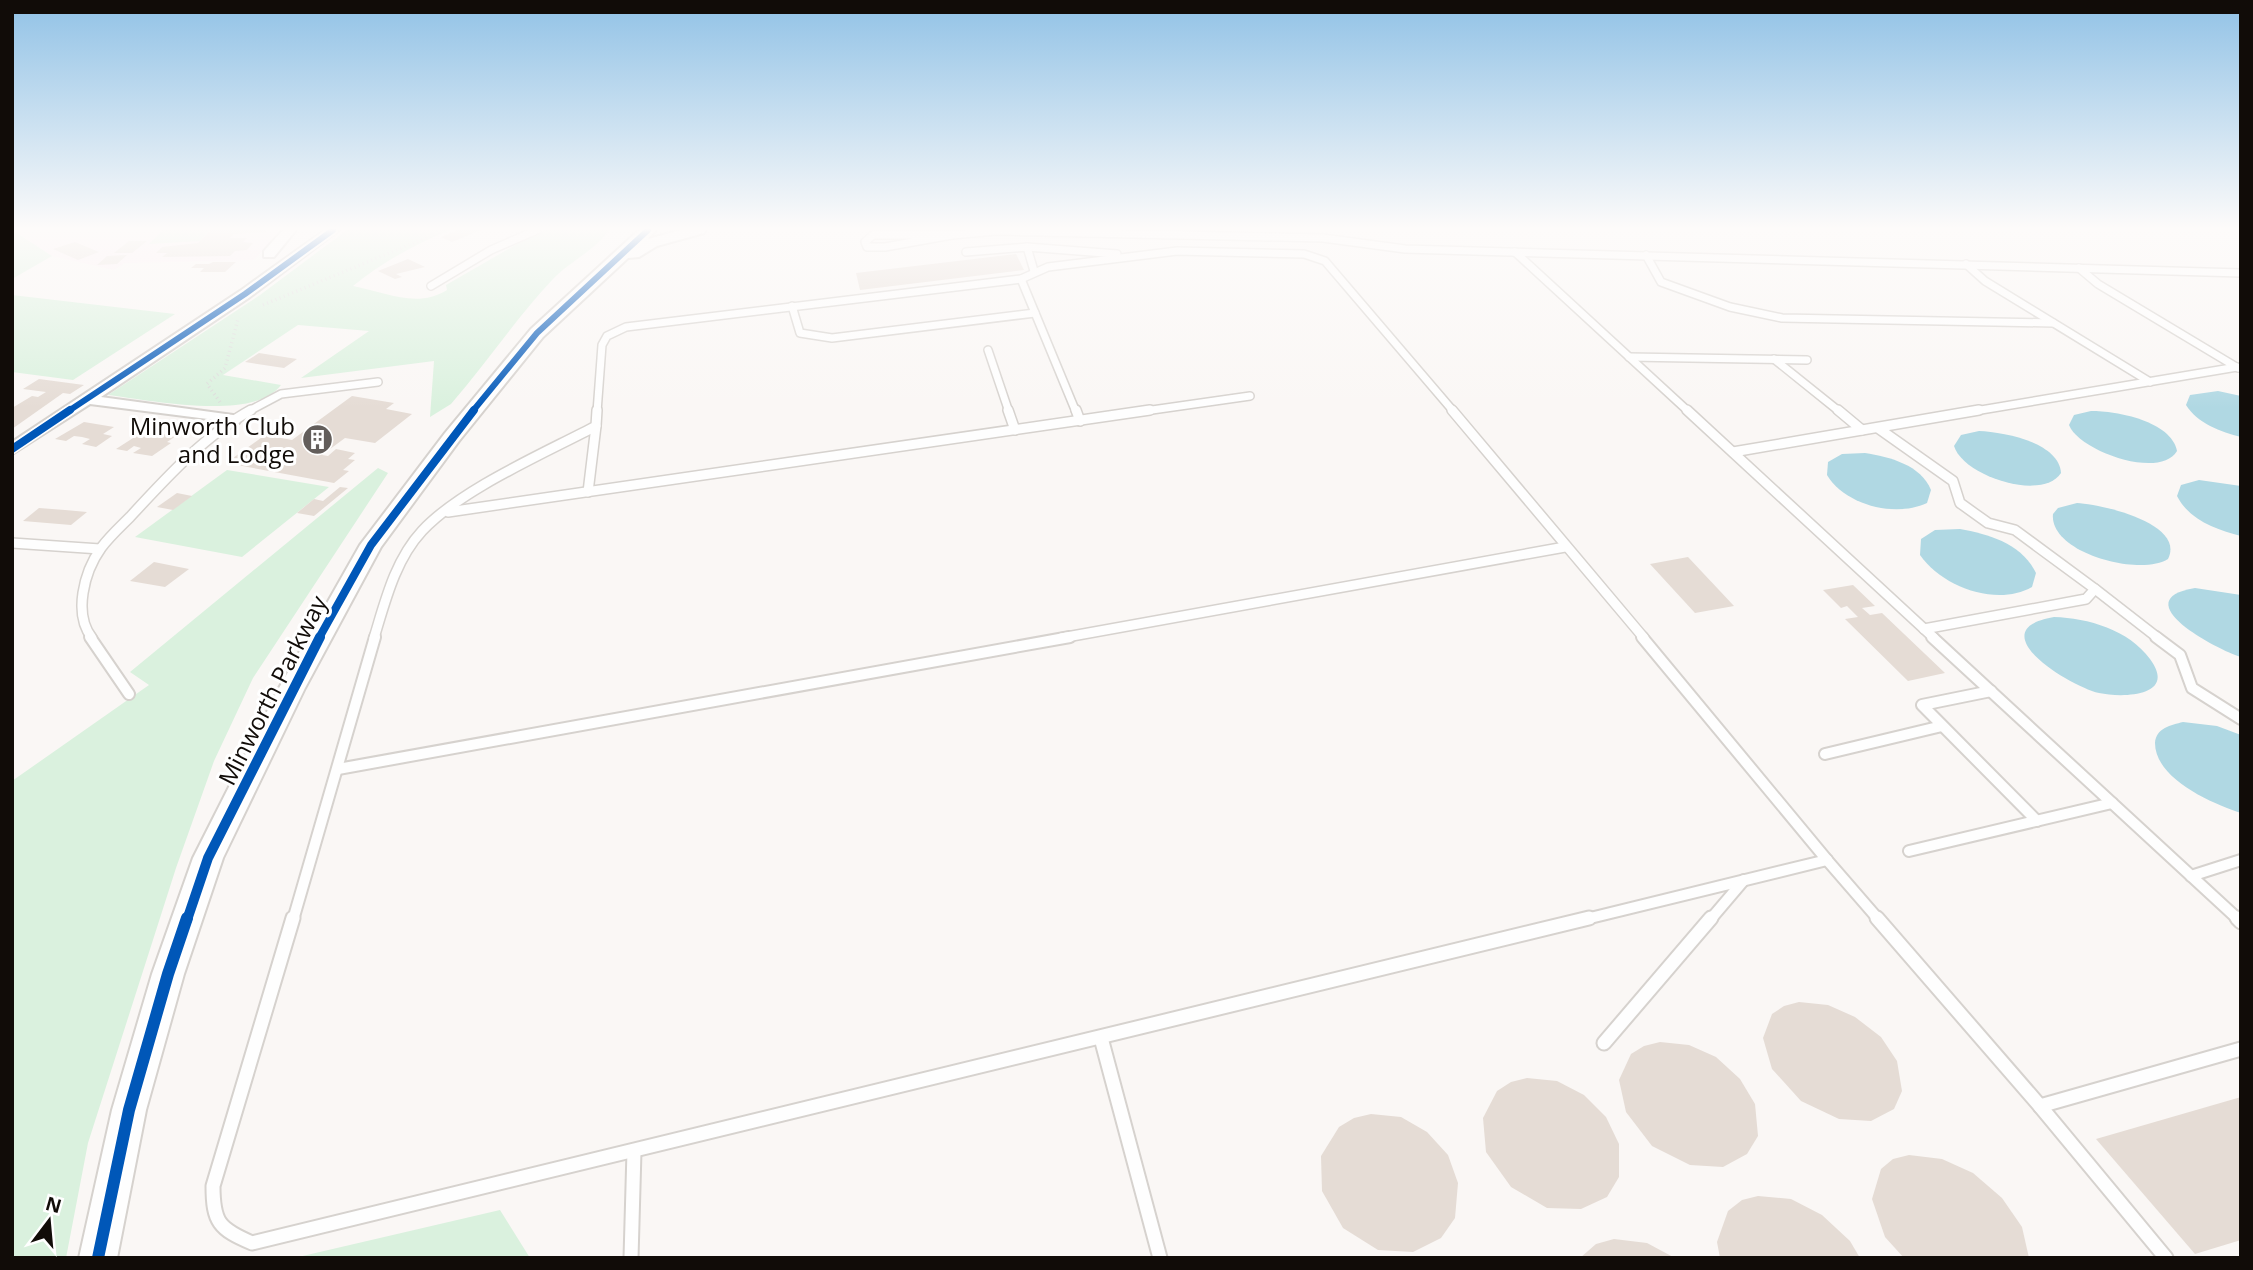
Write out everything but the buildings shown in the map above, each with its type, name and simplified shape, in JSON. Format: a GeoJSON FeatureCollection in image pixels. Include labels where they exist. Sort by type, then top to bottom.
{"type":"FeatureCollection","features":[{"type":"Feature","properties":{"kind":"street"},"geometry":{"type":"LineString","coordinates":[[12,449],[252,289]]}},
{"type":"Feature","properties":{"kind":"street","name":"Minworth Parkway"},"geometry":{"type":"LineString","coordinates":[[98,1258],[129,1110],[167,974],[208,859],[292,688],[371,545],[452,437],[537,333],[583,289]]}},
{"type":"Feature","properties":{"kind":"street"},"geometry":{"type":"LineString","coordinates":[[85,399],[233,420]]}},
{"type":"Feature","properties":{"kind":"lane"},"geometry":{"type":"LineString","coordinates":[[588,492],[602,345],[607,336],[616,330],[934,289]]}},
{"type":"Feature","properties":{"kind":"lane"},"geometry":{"type":"LineString","coordinates":[[1025,289],[1080,421]]}},
{"type":"Feature","properties":{"kind":"lane"},"geometry":{"type":"LineString","coordinates":[[1349,289],[1716,724],[1827,860],[2040,1106],[2166,1258]]}},
{"type":"Feature","properties":{"kind":"lane"},"geometry":{"type":"LineString","coordinates":[[1556,289],[2241,922]]}},
{"type":"Feature","properties":{"kind":"lane"},"geometry":{"type":"LineString","coordinates":[[1683,289],[1760,315],[2053,323]]}},
{"type":"Feature","properties":{"kind":"lane"},"geometry":{"type":"LineString","coordinates":[[1998,289],[2150,382]]}},
{"type":"Feature","properties":{"kind":"lane"},"geometry":{"type":"LineString","coordinates":[[2107,289],[2239,368]]}},
{"type":"Feature","properties":{"kind":"lane"},"geometry":{"type":"LineString","coordinates":[[792,306],[800,332],[806,336],[832,338],[1035,313]]}},
{"type":"Feature","properties":{"kind":"lane"},"geometry":{"type":"LineString","coordinates":[[988,350],[1015,430]]}},
{"type":"Feature","properties":{"kind":"lane"},"geometry":{"type":"LineString","coordinates":[[1629,356],[1807,360]]}},
{"type":"Feature","properties":{"kind":"lane"},"geometry":{"type":"LineString","coordinates":[[1774,359],[1862,430]]}},
{"type":"Feature","properties":{"kind":"lane"},"geometry":{"type":"LineString","coordinates":[[1733,452],[2239,368]]}},
{"type":"Feature","properties":{"kind":"lane"},"geometry":{"type":"LineString","coordinates":[[129,694],[111,664],[83,627],[84,581],[100,549],[161,483],[233,420],[281,394],[378,382]]}},
{"type":"Feature","properties":{"kind":"lane"},"geometry":{"type":"LineString","coordinates":[[448,512],[1250,397]]}},
{"type":"Feature","properties":{"kind":"lane"},"geometry":{"type":"LineString","coordinates":[[596,426],[469,494],[422,531],[404,557],[387,593],[338,769],[213,1186],[213,1207],[217,1220],[231,1234],[252,1243],[1827,860]]}},
{"type":"Feature","properties":{"kind":"lane"},"geometry":{"type":"LineString","coordinates":[[1878,428],[1953,481],[1960,503],[1988,523],[2015,530],[2180,654],[2192,688],[2241,719]]}},
{"type":"Feature","properties":{"kind":"lane"},"geometry":{"type":"LineString","coordinates":[[12,543],[100,549]]}},
{"type":"Feature","properties":{"kind":"lane"},"geometry":{"type":"LineString","coordinates":[[338,769],[1564,547]]}},
{"type":"Feature","properties":{"kind":"lane"},"geometry":{"type":"LineString","coordinates":[[1924,629],[2086,599],[2095,589]]}},
{"type":"Feature","properties":{"kind":"lane"},"geometry":{"type":"LineString","coordinates":[[1991,691],[1922,705],[2037,821]]}},
{"type":"Feature","properties":{"kind":"lane"},"geometry":{"type":"LineString","coordinates":[[1825,754],[1942,726]]}},
{"type":"Feature","properties":{"kind":"lane"},"geometry":{"type":"LineString","coordinates":[[1909,851],[2112,803]]}},
{"type":"Feature","properties":{"kind":"lane"},"geometry":{"type":"LineString","coordinates":[[2191,876],[2241,860]]}},
{"type":"Feature","properties":{"kind":"lane"},"geometry":{"type":"LineString","coordinates":[[1604,1043],[1744,880]]}},
{"type":"Feature","properties":{"kind":"lane"},"geometry":{"type":"LineString","coordinates":[[1101,1038],[1160,1258]]}},
{"type":"Feature","properties":{"kind":"lane"},"geometry":{"type":"LineString","coordinates":[[2040,1106],[2241,1049]]}},
{"type":"Feature","properties":{"kind":"lane"},"geometry":{"type":"LineString","coordinates":[[631,1258],[634,1151]]}},
{"type":"Feature","properties":{"kind":"path"},"geometry":{"type":"LineString","coordinates":[[228,319],[300,289]]}},
{"type":"Feature","properties":{"kind":"path"},"geometry":{"type":"LineString","coordinates":[[233,420],[207,384],[225,368],[245,294]]}},
{"type":"Feature","properties":{"kind":"green space"},"geometry":{"type":"Polygon","coordinates":[[[268,289],[366,289],[413,299],[436,296],[447,289],[544,289],[451,404],[430,417],[434,361],[301,378],[369,331],[298,325],[223,375],[281,385],[267,396],[248,403],[200,406],[108,395],[268,289]]]}},
{"type":"Feature","properties":{"kind":"green space"},"geometry":{"type":"Polygon","coordinates":[[[12,295],[175,314],[73,380],[12,372],[12,295]]]}},
{"type":"Feature","properties":{"kind":"green space"},"geometry":{"type":"Polygon","coordinates":[[[378,468],[388,473],[253,678],[214,761],[176,868],[88,1143],[66,1258],[12,1258],[12,781],[149,685],[130,672],[378,468]]]}},
{"type":"Feature","properties":{"kind":"green space"},"geometry":{"type":"Polygon","coordinates":[[[227,470],[329,487],[242,557],[135,537],[227,470]]]}},
{"type":"Feature","properties":{"kind":"green space"},"geometry":{"type":"Polygon","coordinates":[[[500,1210],[530,1258],[294,1258],[500,1210]]]}},
{"type":"Feature","properties":{"kind":"water"},"geometry":{"type":"Polygon","coordinates":[[[2218,391],[2241,396],[2241,437],[2203,422],[2186,405],[2190,395],[2218,391]]]}},
{"type":"Feature","properties":{"kind":"water"},"geometry":{"type":"Polygon","coordinates":[[[2091,411],[2115,413],[2154,425],[2173,441],[2177,451],[2168,459],[2154,463],[2120,459],[2103,452],[2076,435],[2069,425],[2074,415],[2091,411]]]}},
{"type":"Feature","properties":{"kind":"water"},"geometry":{"type":"Polygon","coordinates":[[[1979,431],[2015,437],[2041,446],[2058,462],[2061,473],[2051,481],[2038,485],[2004,482],[1987,475],[1960,457],[1954,446],[1961,435],[1979,431]]]}},
{"type":"Feature","properties":{"kind":"water"},"geometry":{"type":"Polygon","coordinates":[[[1865,453],[1894,460],[1920,474],[1931,490],[1927,503],[1900,509],[1872,506],[1846,494],[1827,475],[1828,462],[1842,454],[1865,453]]]}},
{"type":"Feature","properties":{"kind":"water"},"geometry":{"type":"Polygon","coordinates":[[[2199,480],[2241,486],[2241,536],[2204,523],[2182,504],[2177,496],[2181,485],[2199,480]]]}},
{"type":"Feature","properties":{"kind":"water"},"geometry":{"type":"Polygon","coordinates":[[[2077,503],[2121,512],[2153,526],[2165,535],[2170,546],[2168,559],[2155,564],[2118,563],[2080,550],[2065,540],[2056,528],[2053,514],[2058,508],[2077,503]]]}},
{"type":"Feature","properties":{"kind":"water"},"geometry":{"type":"Polygon","coordinates":[[[1960,529],[1993,537],[2022,555],[2036,573],[2032,587],[2018,593],[1987,594],[1956,584],[1942,576],[1920,555],[1921,539],[1935,530],[1960,529]]]}},
{"type":"Feature","properties":{"kind":"water"},"geometry":{"type":"Polygon","coordinates":[[[2195,588],[2241,595],[2241,657],[2197,635],[2172,613],[2168,603],[2175,594],[2195,588]]]}},
{"type":"Feature","properties":{"kind":"water"},"geometry":{"type":"Polygon","coordinates":[[[2054,617],[2094,623],[2131,640],[2150,659],[2157,672],[2157,681],[2152,688],[2144,692],[2109,695],[2069,680],[2037,657],[2027,645],[2025,633],[2033,624],[2054,617]]]}},
{"type":"Feature","properties":{"kind":"water"},"geometry":{"type":"Polygon","coordinates":[[[2183,722],[2217,726],[2241,735],[2241,813],[2187,788],[2164,768],[2158,756],[2156,738],[2165,728],[2183,722]]]}},
{"type":"Feature","properties":{"kind":"cycle path"},"geometry":{"type":"LineString","coordinates":[[12,449],[252,289]]}},
{"type":"Feature","properties":{"kind":"cycle path"},"geometry":{"type":"LineString","coordinates":[[98,1258],[129,1110],[168,974],[208,858],[292,688],[371,545],[452,437],[537,333],[584,289]]}},
{"type":"Feature","properties":{"kind":"place","name":"Minworth Club and Lodge"},"geometry":{"type":"Point","coordinates":[318,439]}}]}
